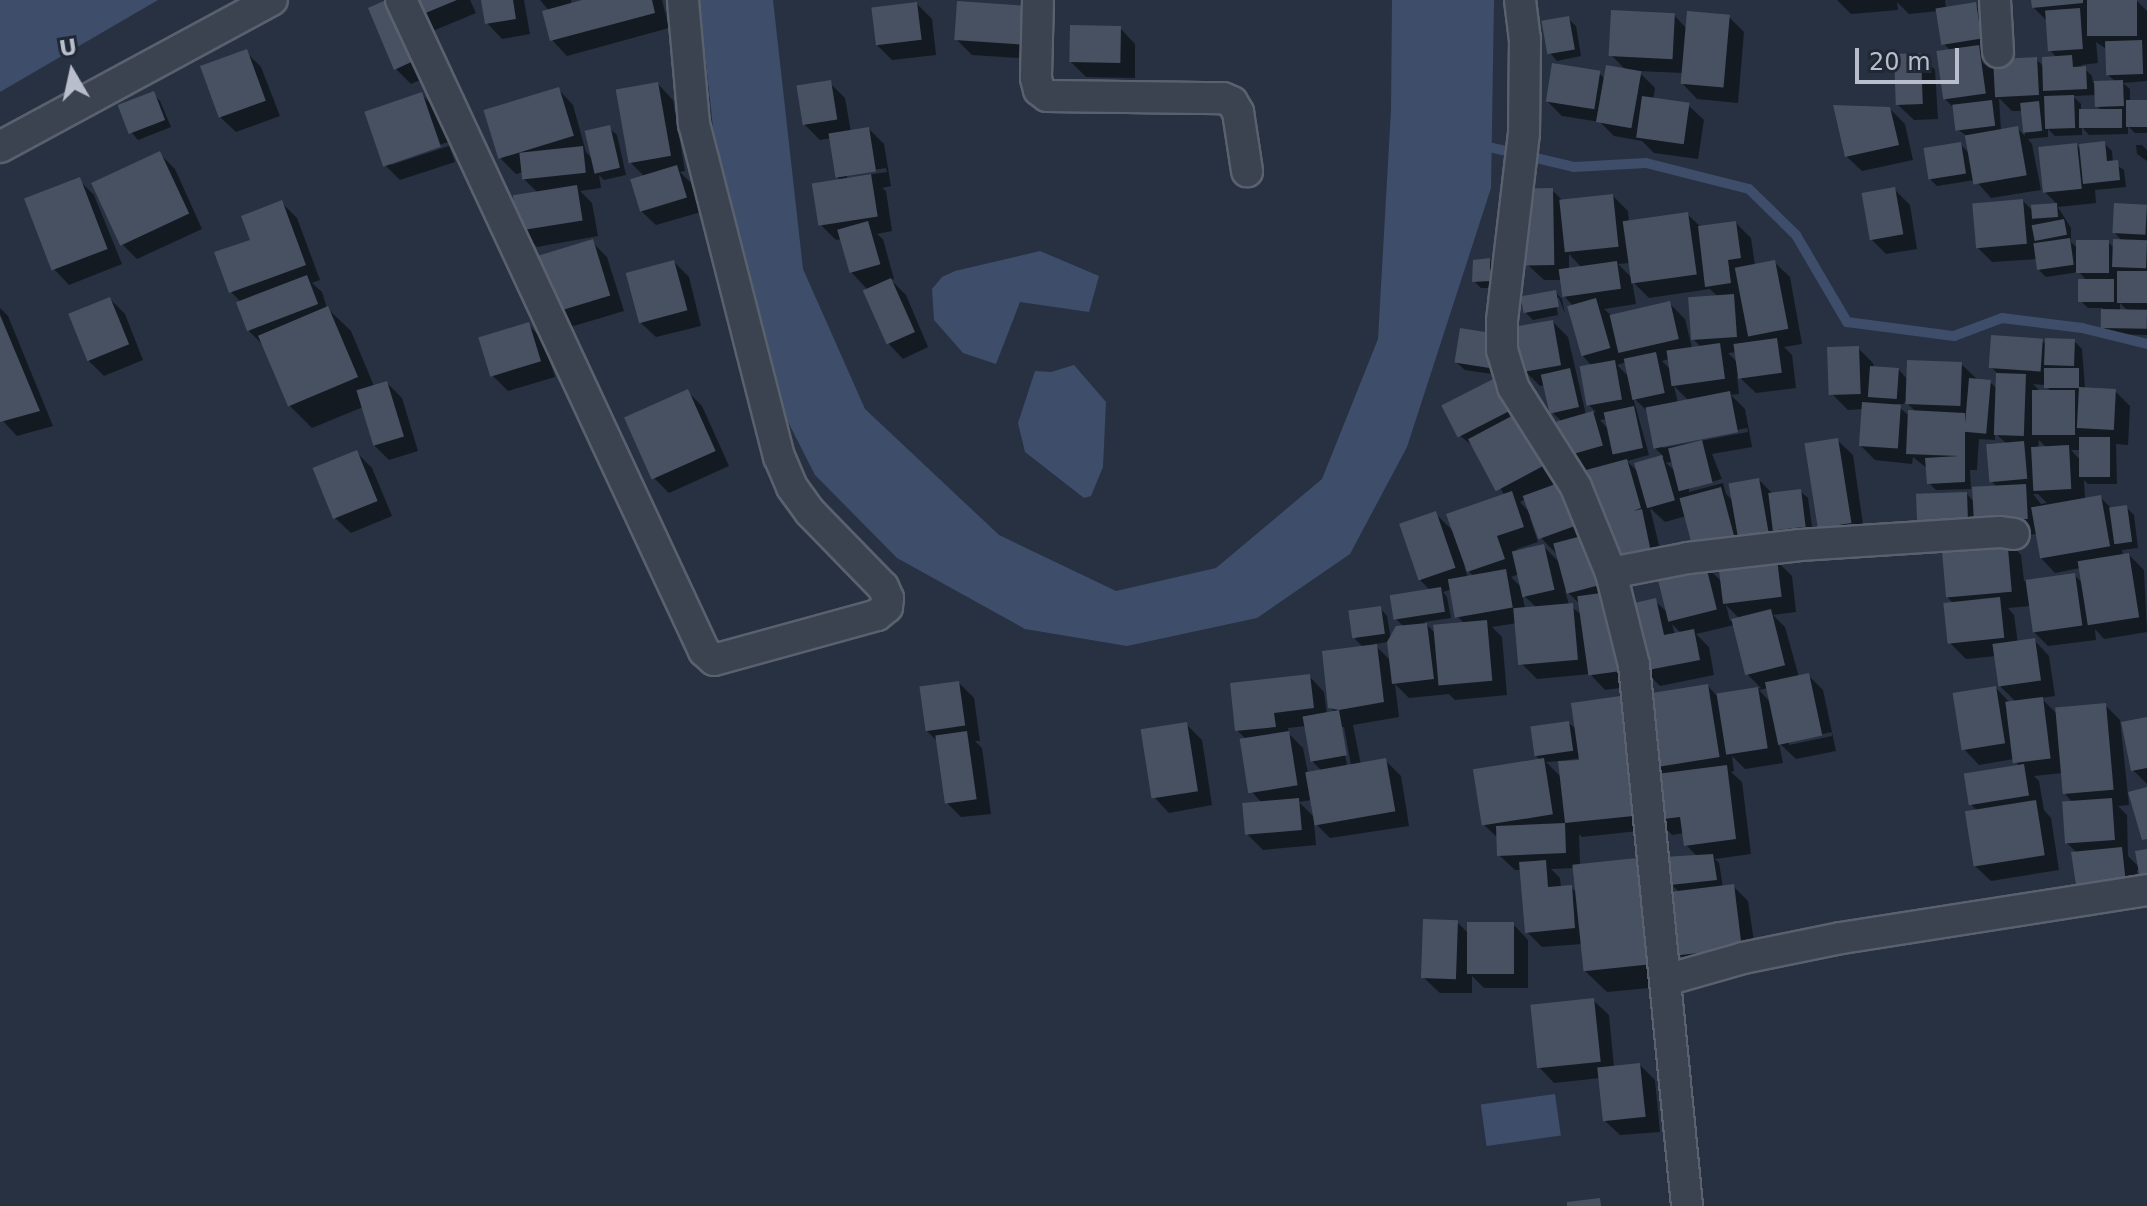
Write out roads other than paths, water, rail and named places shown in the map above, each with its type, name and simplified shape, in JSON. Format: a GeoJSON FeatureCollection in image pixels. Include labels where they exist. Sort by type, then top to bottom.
{"type":"FeatureCollection","features":[{"type":"Feature","properties":{"kind":"street"},"geometry":{"type":"LineString","coordinates":[[0,147],[272,0]]}},
{"type":"Feature","properties":{"kind":"street"},"geometry":{"type":"LineString","coordinates":[[401,0],[704,651],[714,660],[877,615],[887,607],[888,598],[883,587],[810,512],[792,487],[779,457],[694,124],[683,0]]}},
{"type":"Feature","properties":{"kind":"street"},"geometry":{"type":"LineString","coordinates":[[1038,0],[1036,78],[1039,90],[1047,96],[1223,98],[1232,102],[1238,112],[1247,171]]}},
{"type":"Feature","properties":{"kind":"street"},"geometry":{"type":"LineString","coordinates":[[1520,0],[1525,39],[1524,133],[1502,321],[1502,350],[1513,387],[1576,487],[1611,573],[1634,665],[1687,1206]]}},
{"type":"Feature","properties":{"kind":"street"},"geometry":{"type":"LineString","coordinates":[[1995,0],[1998,52]]}},
{"type":"Feature","properties":{"kind":"street"},"geometry":{"type":"LineString","coordinates":[[1611,573],[1688,558],[1800,545],[2000,532],[2014,534]]}},
{"type":"Feature","properties":{"kind":"street"},"geometry":{"type":"LineString","coordinates":[[1666,980],[1743,958],[1841,938],[2147,890]]}},
{"type":"Feature","properties":{"kind":"water"},"geometry":{"type":"Polygon","coordinates":[[[0,0],[158,0],[0,92],[0,0]]]}},
{"type":"Feature","properties":{"kind":"water"},"geometry":{"type":"Polygon","coordinates":[[[699,0],[773,0],[803,269],[865,409],[999,535],[1116,591],[1216,568],[1322,479],[1378,339],[1391,110],[1392,0],[1494,0],[1491,188],[1407,447],[1350,554],[1257,618],[1127,646],[1025,629],[897,558],[815,475],[780,406],[714,136],[699,0]]]}},
{"type":"Feature","properties":{"kind":"water"},"geometry":{"type":"Polygon","coordinates":[[[1040,251],[1099,276],[1089,312],[1020,302],[996,364],[963,353],[934,320],[932,289],[942,277],[955,271],[1040,251]]]}},
{"type":"Feature","properties":{"kind":"water"},"geometry":{"type":"Polygon","coordinates":[[[1074,365],[1106,402],[1103,467],[1091,496],[1084,498],[1025,452],[1018,423],[1035,371],[1051,372],[1074,365]]]}},
{"type":"Feature","properties":{"kind":"water"},"geometry":{"type":"Polygon","coordinates":[[[1555,1094],[1561,1136],[1487,1146],[1481,1104],[1555,1094]]]}},
{"type":"Feature","properties":{"kind":"waterway"},"geometry":{"type":"LineString","coordinates":[[1483,151],[1489,147],[1574,167],[1646,163],[1749,189],[1796,235],[1847,322],[1954,336],[2002,318],[2082,328],[2147,344]]}}]}
